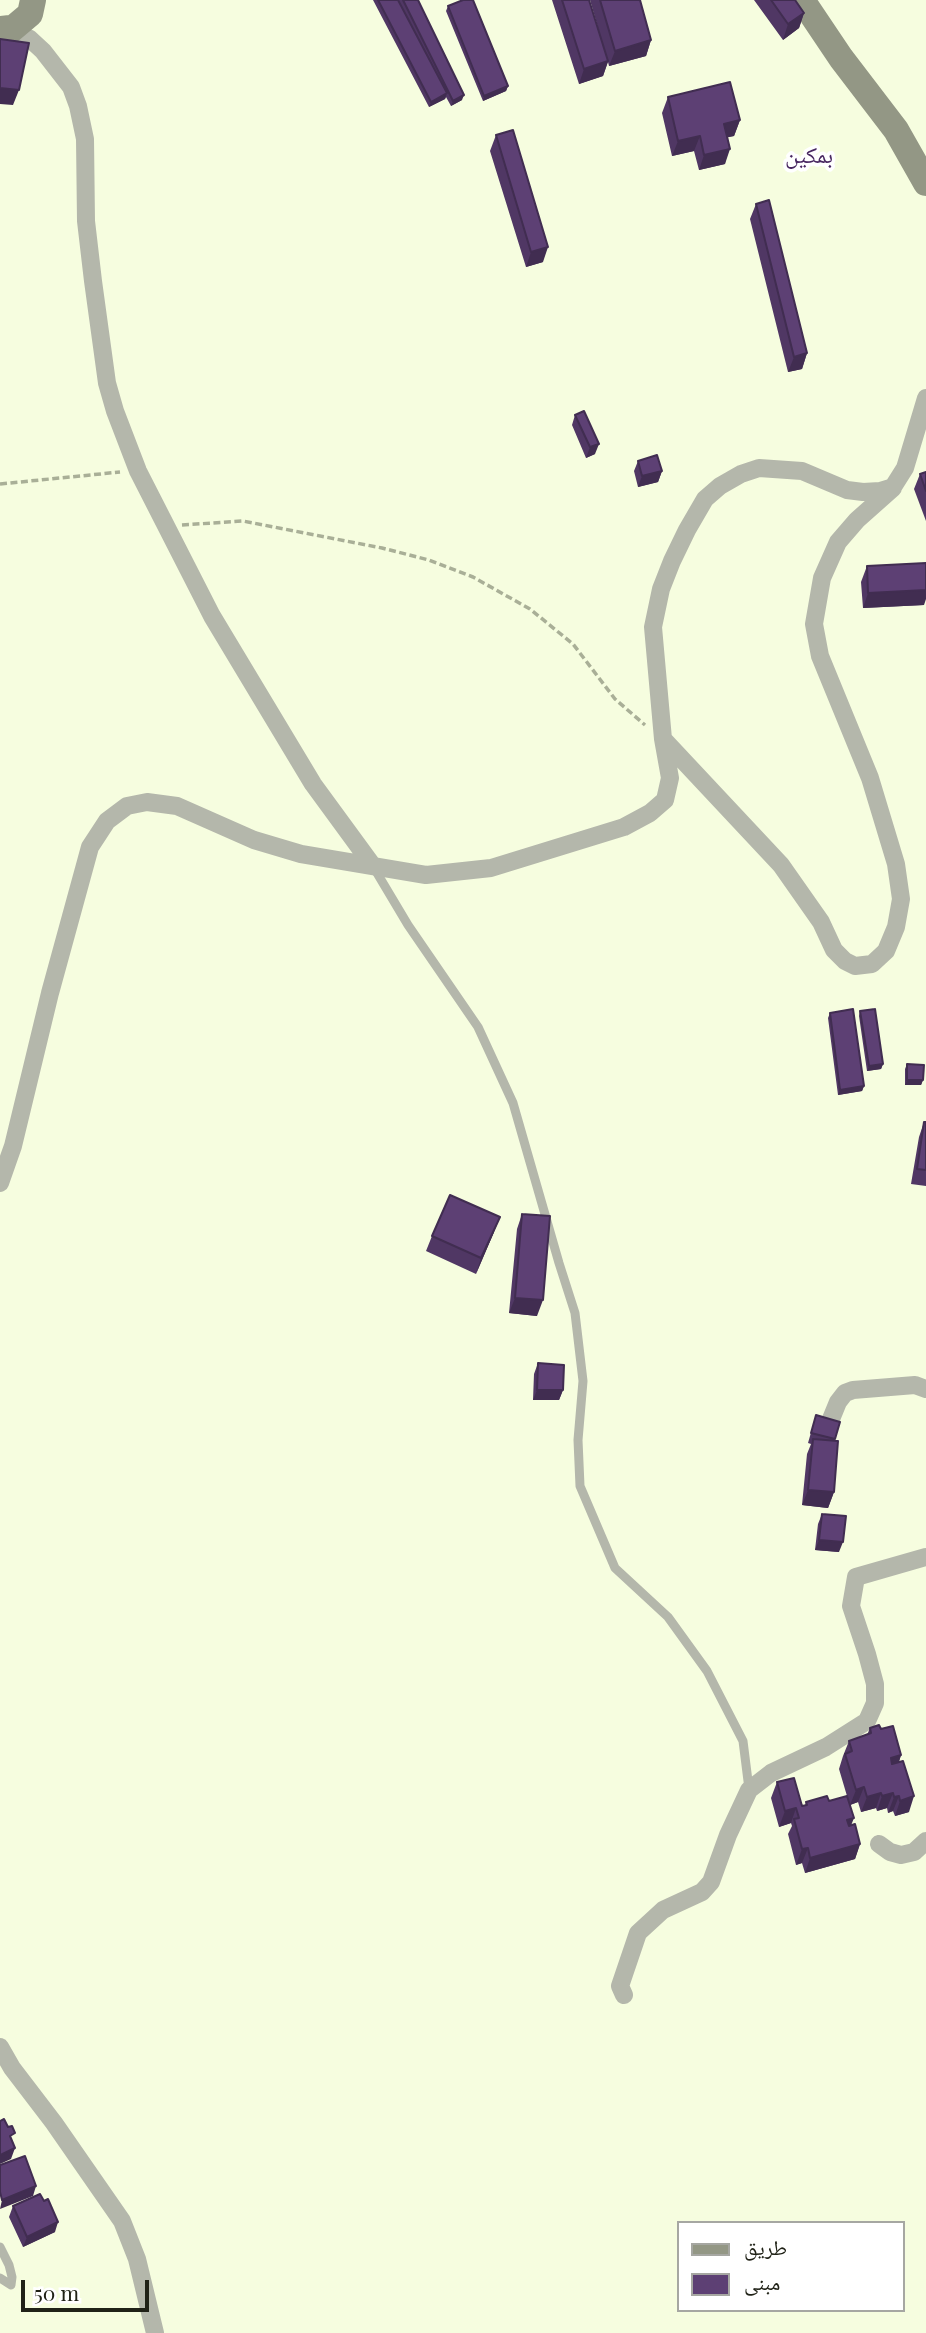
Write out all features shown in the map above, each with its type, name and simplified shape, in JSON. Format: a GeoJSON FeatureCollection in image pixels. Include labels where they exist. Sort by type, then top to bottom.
{"type":"FeatureCollection","features":[{"type":"Feature","properties":{"kind":"main road"},"geometry":{"type":"LineString","coordinates":[[5,29],[30,14],[33,0]]}},
{"type":"Feature","properties":{"kind":"main road"},"geometry":{"type":"LineString","coordinates":[[802,0],[841,58],[896,130],[926,183]]}},
{"type":"Feature","properties":{"kind":"street"},"geometry":{"type":"LineString","coordinates":[[5,29],[30,39],[43,51],[71,88],[78,106],[85,139],[86,221],[91,269],[107,383],[138,471],[212,616],[313,784],[373,866]]}},
{"type":"Feature","properties":{"kind":"street"},"geometry":{"type":"LineString","coordinates":[[663,739],[781,865],[821,922],[834,950],[845,961],[855,966],[872,964],[886,951],[897,927],[901,899],[896,864],[870,778],[820,656],[814,624],[822,578],[838,542],[857,520],[893,487],[905,468],[923,424],[926,398]]}},
{"type":"Feature","properties":{"kind":"street"},"geometry":{"type":"LineString","coordinates":[[0,1183],[13,1146],[50,993],[90,846],[107,821],[127,806],[147,802],[177,806],[254,840],[301,854],[426,875],[492,868],[624,827],[650,813],[665,800],[670,778],[663,739],[653,627],[672,561],[705,499],[731,480],[759,468],[802,471],[847,489],[863,492],[893,487]]}},
{"type":"Feature","properties":{"kind":"street"},"geometry":{"type":"LineString","coordinates":[[830,1424],[838,1402],[845,1393],[853,1390],[915,1385],[926,1389]]}},
{"type":"Feature","properties":{"kind":"street"},"geometry":{"type":"LineString","coordinates":[[624,1995],[620,1986],[638,1933],[663,1910],[702,1892],[711,1882],[728,1835],[749,1790],[771,1773],[827,1747],[867,1721],[876,1703],[867,1654],[851,1606],[856,1577],[926,1558]]}},
{"type":"Feature","properties":{"kind":"street"},"geometry":{"type":"LineString","coordinates":[[879,1844],[890,1852],[901,1855],[914,1852],[926,1841]]}},
{"type":"Feature","properties":{"kind":"street"},"geometry":{"type":"LineString","coordinates":[[0,2047],[12,2068],[122,2221],[137,2259],[155,2333]]}},
{"type":"Feature","properties":{"kind":"lane"},"geometry":{"type":"LineString","coordinates":[[373,866],[408,925],[478,1027],[513,1103],[575,1313],[583,1381],[578,1440],[580,1486],[615,1567],[668,1617],[707,1671],[743,1741],[749,1790]]}},
{"type":"Feature","properties":{"kind":"lane"},"geometry":{"type":"LineString","coordinates":[[0,2247],[9,2265],[11,2285],[0,2278]]}},
{"type":"Feature","properties":{"kind":"path"},"geometry":{"type":"LineString","coordinates":[[0,484],[138,471]]}},
{"type":"Feature","properties":{"kind":"path"},"geometry":{"type":"LineString","coordinates":[[165,526],[243,521],[382,548],[429,560],[473,577],[530,609],[573,644],[615,699],[663,739]]}},
{"type":"Feature","properties":{"kind":"building"},"geometry":{"type":"Polygon","coordinates":[[[378,0],[398,0],[447,93],[431,102],[378,0]]]}},
{"type":"Feature","properties":{"kind":"building"},"geometry":{"type":"Polygon","coordinates":[[[403,0],[418,0],[464,95],[453,101],[403,0]]]}},
{"type":"Feature","properties":{"kind":"building"},"geometry":{"type":"Polygon","coordinates":[[[463,0],[473,0],[508,86],[484,96],[448,6],[463,0]]]}},
{"type":"Feature","properties":{"kind":"building"},"geometry":{"type":"Polygon","coordinates":[[[562,0],[589,0],[608,61],[584,69],[562,0]]]}},
{"type":"Feature","properties":{"kind":"building"},"geometry":{"type":"Polygon","coordinates":[[[600,0],[640,0],[651,40],[615,51],[600,0]]]}},
{"type":"Feature","properties":{"kind":"building"},"geometry":{"type":"Polygon","coordinates":[[[771,0],[795,0],[804,13],[788,24],[771,0]]]}},
{"type":"Feature","properties":{"kind":"building"},"geometry":{"type":"Polygon","coordinates":[[[0,39],[29,43],[19,90],[0,88],[0,39]]]}},
{"type":"Feature","properties":{"kind":"building"},"geometry":{"type":"Polygon","coordinates":[[[730,82],[740,120],[724,124],[730,149],[704,155],[700,136],[678,141],[668,97],[730,82]]]}},
{"type":"Feature","properties":{"kind":"building"},"geometry":{"type":"Polygon","coordinates":[[[513,130],[548,247],[531,252],[496,135],[513,130]]]}},
{"type":"Feature","properties":{"kind":"building"},"geometry":{"type":"Polygon","coordinates":[[[769,200],[807,353],[794,357],[756,204],[769,200]]]}},
{"type":"Feature","properties":{"kind":"building"},"geometry":{"type":"Polygon","coordinates":[[[584,411],[599,444],[590,447],[575,415],[584,411]]]}},
{"type":"Feature","properties":{"kind":"building"},"geometry":{"type":"Polygon","coordinates":[[[657,455],[662,471],[642,476],[638,461],[657,455]]]}},
{"type":"Feature","properties":{"kind":"building"},"geometry":{"type":"Polygon","coordinates":[[[926,472],[926,491],[920,474],[926,472]]]}},
{"type":"Feature","properties":{"kind":"building"},"geometry":{"type":"Polygon","coordinates":[[[926,563],[926,590],[868,593],[867,566],[926,563]]]}},
{"type":"Feature","properties":{"kind":"building"},"geometry":{"type":"Polygon","coordinates":[[[853,1009],[864,1086],[840,1090],[830,1013],[853,1009]]]}},
{"type":"Feature","properties":{"kind":"building"},"geometry":{"type":"Polygon","coordinates":[[[875,1009],[883,1064],[869,1066],[860,1011],[875,1009]]]}},
{"type":"Feature","properties":{"kind":"building"},"geometry":{"type":"Polygon","coordinates":[[[907,1064],[924,1065],[923,1080],[907,1080],[907,1064]]]}},
{"type":"Feature","properties":{"kind":"building"},"geometry":{"type":"Polygon","coordinates":[[[926,1122],[926,1170],[917,1169],[926,1122]]]}},
{"type":"Feature","properties":{"kind":"building"},"geometry":{"type":"Polygon","coordinates":[[[450,1195],[500,1217],[481,1258],[432,1236],[450,1195]]]}},
{"type":"Feature","properties":{"kind":"building"},"geometry":{"type":"Polygon","coordinates":[[[522,1214],[550,1216],[543,1300],[515,1298],[522,1214]]]}},
{"type":"Feature","properties":{"kind":"building"},"geometry":{"type":"Polygon","coordinates":[[[538,1363],[564,1365],[563,1390],[537,1390],[538,1363]]]}},
{"type":"Feature","properties":{"kind":"building"},"geometry":{"type":"Polygon","coordinates":[[[816,1415],[840,1422],[835,1439],[811,1433],[816,1415]]]}},
{"type":"Feature","properties":{"kind":"building"},"geometry":{"type":"Polygon","coordinates":[[[813,1439],[838,1441],[834,1492],[808,1490],[813,1439]]]}},
{"type":"Feature","properties":{"kind":"building"},"geometry":{"type":"Polygon","coordinates":[[[822,1514],[846,1516],[843,1542],[819,1540],[822,1514]]]}},
{"type":"Feature","properties":{"kind":"building"},"geometry":{"type":"Polygon","coordinates":[[[879,1725],[881,1729],[893,1726],[901,1755],[891,1758],[892,1764],[903,1761],[914,1796],[900,1801],[899,1796],[894,1797],[893,1793],[867,1797],[864,1787],[856,1790],[845,1754],[852,1751],[849,1741],[871,1733],[870,1728],[879,1725]]]}},
{"type":"Feature","properties":{"kind":"building"},"geometry":{"type":"Polygon","coordinates":[[[794,1778],[802,1806],[807,1805],[806,1802],[827,1796],[829,1801],[847,1796],[854,1818],[847,1820],[849,1826],[855,1824],[860,1844],[810,1858],[808,1848],[802,1849],[794,1819],[799,1818],[796,1808],[785,1811],[777,1782],[794,1778]]]}},
{"type":"Feature","properties":{"kind":"building"},"geometry":{"type":"Polygon","coordinates":[[[4,2119],[15,2133],[10,2136],[15,2148],[0,2155],[0,2121],[4,2119]]]}},
{"type":"Feature","properties":{"kind":"building"},"geometry":{"type":"Polygon","coordinates":[[[25,2156],[36,2186],[2,2200],[0,2165],[25,2156]]]}},
{"type":"Feature","properties":{"kind":"building"},"geometry":{"type":"Polygon","coordinates":[[[40,2194],[44,2201],[48,2199],[58,2222],[27,2237],[13,2206],[40,2194]]]}},
{"type":"Feature","properties":{"kind":"district","name":"بمكين"},"geometry":{"type":"Point","coordinates":[809,156]}}]}
